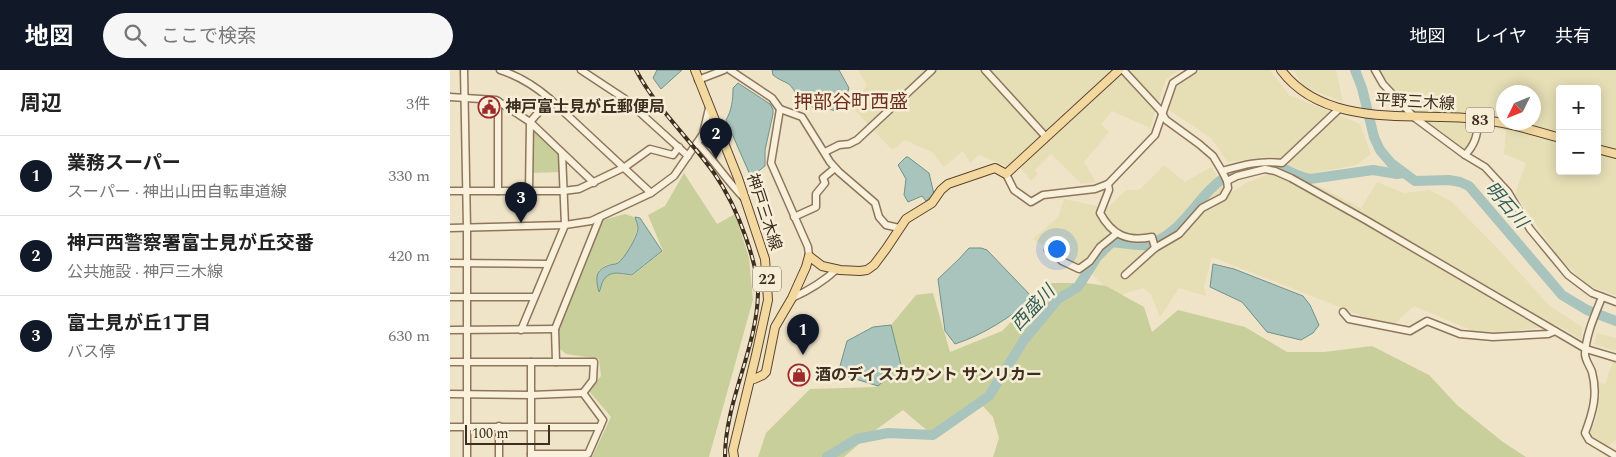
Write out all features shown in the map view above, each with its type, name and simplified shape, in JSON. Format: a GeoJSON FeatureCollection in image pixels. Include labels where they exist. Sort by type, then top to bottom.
{"type":"FeatureCollection","features":[{"type":"Feature","properties":{"kind":"main road","name":"神戸三木線"},"geometry":{"type":"LineString","coordinates":[[695,70],[766,258],[768,300],[752,379],[733,450],[734,457]]}},
{"type":"Feature","properties":{"kind":"main road"},"geometry":{"type":"LineString","coordinates":[[752,379],[763,376],[766,372],[775,327],[792,298],[809,256],[822,266],[837,269],[867,270],[874,265],[906,219],[932,203],[948,184],[995,168],[1006,174],[1121,70]]}},
{"type":"Feature","properties":{"kind":"main road","name":"平野三木線"},"geometry":{"type":"LineString","coordinates":[[1281,70],[1297,89],[1330,106],[1379,116],[1479,120],[1512,125],[1556,137]]}},
{"type":"Feature","properties":{"kind":"main road"},"geometry":{"type":"LineString","coordinates":[[1601,150],[1616,154]]}},
{"type":"Feature","properties":{"kind":"street"},"geometry":{"type":"LineString","coordinates":[[464,70],[467,228],[467,457]]}},
{"type":"Feature","properties":{"kind":"street"},"geometry":{"type":"LineString","coordinates":[[500,70],[514,75],[538,89],[625,167],[651,193]]}},
{"type":"Feature","properties":{"kind":"street"},"geometry":{"type":"LineString","coordinates":[[581,70],[625,98],[688,156]]}},
{"type":"Feature","properties":{"kind":"street"},"geometry":{"type":"LineString","coordinates":[[698,80],[724,70]]}},
{"type":"Feature","properties":{"kind":"street"},"geometry":{"type":"LineString","coordinates":[[730,70],[772,98],[780,109],[802,117],[835,168],[875,203],[878,217],[886,225],[899,228]]}},
{"type":"Feature","properties":{"kind":"street"},"geometry":{"type":"LineString","coordinates":[[825,152],[839,145],[849,144],[857,140],[932,70]]}},
{"type":"Feature","properties":{"kind":"street"},"geometry":{"type":"LineString","coordinates":[[985,70],[1046,137]]}},
{"type":"Feature","properties":{"kind":"street"},"geometry":{"type":"LineString","coordinates":[[1121,70],[1160,110],[1166,120],[1213,156],[1227,181],[1228,188],[1223,196],[1202,208],[1179,234],[1155,248],[1125,275]]}},
{"type":"Feature","properties":{"kind":"street"},"geometry":{"type":"LineString","coordinates":[[1006,174],[1014,190],[1031,202],[1043,194],[1095,189],[1108,184],[1155,135],[1173,83],[1193,70]]}},
{"type":"Feature","properties":{"kind":"street"},"geometry":{"type":"LineString","coordinates":[[1375,70],[1383,84],[1416,118],[1466,155],[1486,167],[1508,192],[1530,229],[1562,268],[1592,293],[1616,302]]}},
{"type":"Feature","properties":{"kind":"street"},"geometry":{"type":"LineString","coordinates":[[450,97],[498,101],[530,122],[594,182]]}},
{"type":"Feature","properties":{"kind":"street"},"geometry":{"type":"LineString","coordinates":[[529,191],[530,122],[550,99]]}},
{"type":"Feature","properties":{"kind":"street"},"geometry":{"type":"LineString","coordinates":[[498,101],[498,191]]}},
{"type":"Feature","properties":{"kind":"street"},"geometry":{"type":"LineString","coordinates":[[450,228],[565,225],[591,221],[600,217],[651,193],[674,176],[703,134],[709,108]]}},
{"type":"Feature","properties":{"kind":"street"},"geometry":{"type":"LineString","coordinates":[[1222,171],[1245,164],[1269,161],[1282,163],[1340,108]]}},
{"type":"Feature","properties":{"kind":"street"},"geometry":{"type":"LineString","coordinates":[[780,109],[771,163],[808,247],[809,256]]}},
{"type":"Feature","properties":{"kind":"street"},"geometry":{"type":"LineString","coordinates":[[1466,155],[1473,147],[1476,139],[1479,120]]}},
{"type":"Feature","properties":{"kind":"street"},"geometry":{"type":"LineString","coordinates":[[697,143],[714,160],[745,199]]}},
{"type":"Feature","properties":{"kind":"street"},"geometry":{"type":"LineString","coordinates":[[450,191],[579,190],[625,167],[650,149],[672,155],[679,147]]}},
{"type":"Feature","properties":{"kind":"street"},"geometry":{"type":"LineString","coordinates":[[521,330],[565,225],[562,153]]}},
{"type":"Feature","properties":{"kind":"street"},"geometry":{"type":"LineString","coordinates":[[794,217],[816,206],[816,194],[825,184],[823,178],[835,168]]}},
{"type":"Feature","properties":{"kind":"street"},"geometry":{"type":"LineString","coordinates":[[1227,181],[1237,176],[1265,169],[1275,171],[1301,183],[1364,218],[1586,349],[1616,358]]}},
{"type":"Feature","properties":{"kind":"street"},"geometry":{"type":"LineString","coordinates":[[1108,184],[1109,190],[1100,213],[1103,219],[1116,234],[1124,238],[1144,239],[1152,237],[1155,248]]}},
{"type":"Feature","properties":{"kind":"street"},"geometry":{"type":"LineString","coordinates":[[556,362],[555,329],[600,217]]}},
{"type":"Feature","properties":{"kind":"street"},"geometry":{"type":"LineString","coordinates":[[1048,250],[1056,254],[1062,261],[1079,269],[1090,261],[1100,247],[1116,234]]}},
{"type":"Feature","properties":{"kind":"street"},"geometry":{"type":"LineString","coordinates":[[450,263],[548,264]]}},
{"type":"Feature","properties":{"kind":"street"},"geometry":{"type":"LineString","coordinates":[[792,298],[818,285],[837,269]]}},
{"type":"Feature","properties":{"kind":"street"},"geometry":{"type":"LineString","coordinates":[[450,297],[534,297]]}},
{"type":"Feature","properties":{"kind":"street"},"geometry":{"type":"LineString","coordinates":[[1602,297],[1590,330],[1585,356],[1591,368],[1594,382],[1593,412],[1585,433],[1589,440],[1616,456]]}},
{"type":"Feature","properties":{"kind":"street"},"geometry":{"type":"LineString","coordinates":[[1343,312],[1349,319],[1410,331],[1427,321],[1460,334],[1493,337],[1548,334],[1556,331]]}},
{"type":"Feature","properties":{"kind":"street"},"geometry":{"type":"LineString","coordinates":[[450,330],[555,329]]}},
{"type":"Feature","properties":{"kind":"street"},"geometry":{"type":"LineString","coordinates":[[450,362],[594,362],[593,380],[583,394]]}},
{"type":"Feature","properties":{"kind":"street"},"geometry":{"type":"LineString","coordinates":[[531,362],[531,456],[588,454],[602,420],[583,394]]}},
{"type":"Feature","properties":{"kind":"street"},"geometry":{"type":"LineString","coordinates":[[450,394],[583,394]]}},
{"type":"Feature","properties":{"kind":"street"},"geometry":{"type":"LineString","coordinates":[[498,426],[498,457]]}},
{"type":"Feature","properties":{"kind":"street"},"geometry":{"type":"LineString","coordinates":[[450,427],[600,427]]}},
{"type":"Feature","properties":{"kind":"shaded area"},"geometry":{"type":"Polygon","coordinates":[[[858,70],[1180,70],[1166,79],[1150,128],[1112,111],[1101,124],[1109,132],[1084,162],[1096,182],[1081,184],[1051,154],[1035,170],[1038,174],[1031,181],[1014,160],[1008,167],[979,155],[970,163],[963,151],[944,167],[932,152],[905,140],[892,150],[852,107],[867,85],[858,70]]]}},
{"type":"Feature","properties":{"kind":"shaded area"},"geometry":{"type":"Polygon","coordinates":[[[1200,70],[1270,70],[1289,95],[1360,124],[1371,154],[1356,165],[1309,174],[1271,156],[1228,162],[1211,138],[1169,110],[1176,88],[1200,70]]]}},
{"type":"Feature","properties":{"kind":"shaded area"},"geometry":{"type":"Polygon","coordinates":[[[1294,70],[1336,70],[1343,102],[1302,86],[1294,70]]]}},
{"type":"Feature","properties":{"kind":"shaded area"},"geometry":{"type":"Polygon","coordinates":[[[1380,70],[1616,70],[1616,295],[1589,286],[1560,259],[1515,194],[1526,163],[1504,154],[1506,131],[1502,130],[1541,130],[1541,85],[1496,85],[1496,128],[1474,123],[1472,140],[1466,150],[1416,113],[1380,70]]]}},
{"type":"Feature","properties":{"kind":"shaded area"},"geometry":{"type":"Polygon","coordinates":[[[1164,165],[1185,182],[1211,167],[1229,194],[1248,182],[1272,173],[1323,188],[1361,208],[1377,182],[1404,193],[1429,190],[1451,201],[1550,306],[1582,327],[1582,340],[1557,325],[1483,335],[1414,306],[1391,327],[1212,257],[1204,287],[1206,296],[1179,288],[1160,317],[1151,294],[1143,288],[1115,297],[1090,272],[1033,239],[1058,217],[1064,199],[1097,206],[1097,218],[1126,190],[1139,190],[1164,165]]]}},
{"type":"Feature","properties":{"kind":"shaded area"},"geometry":{"type":"Polygon","coordinates":[[[1597,333],[1616,338],[1616,351],[1594,344],[1597,333]]]}},
{"type":"Feature","properties":{"kind":"shaded area"},"geometry":{"type":"Polygon","coordinates":[[[1614,359],[1616,360],[1616,440],[1608,446],[1596,442],[1588,433],[1596,421],[1600,395],[1597,382],[1605,384],[1614,359]]]}},
{"type":"Feature","properties":{"kind":"green space"},"geometry":{"type":"Polygon","coordinates":[[[530,122],[562,153],[562,172],[529,173],[530,122]]]}},
{"type":"Feature","properties":{"kind":"green space"},"geometry":{"type":"Polygon","coordinates":[[[684,173],[717,224],[735,214],[749,258],[753,300],[709,457],[592,457],[611,417],[588,390],[601,376],[599,359],[566,354],[559,348],[559,328],[603,220],[625,214],[634,217],[637,227],[627,253],[616,264],[605,266],[598,272],[597,284],[599,293],[603,281],[609,275],[632,276],[663,251],[648,215],[665,206],[684,173]]]}},
{"type":"Feature","properties":{"kind":"green space"},"geometry":{"type":"Polygon","coordinates":[[[1049,283],[1086,283],[1106,286],[1144,307],[1152,332],[1178,310],[1245,327],[1287,352],[1324,352],[1372,346],[1429,375],[1457,405],[1503,442],[1526,457],[993,457],[999,438],[993,417],[982,405],[930,433],[903,410],[844,457],[758,457],[766,433],[810,389],[876,387],[901,366],[891,325],[916,295],[933,293],[950,352],[1002,331],[1049,283]]]}},
{"type":"Feature","properties":{"kind":"water"},"geometry":{"type":"Polygon","coordinates":[[[657,70],[682,70],[661,89],[653,78],[657,70]]]}},
{"type":"Feature","properties":{"kind":"water"},"geometry":{"type":"Polygon","coordinates":[[[772,70],[839,70],[849,88],[835,111],[822,106],[813,108],[807,101],[800,100],[789,84],[773,75],[772,70]]]}},
{"type":"Feature","properties":{"kind":"water"},"geometry":{"type":"Polygon","coordinates":[[[738,83],[770,104],[773,109],[765,150],[765,166],[751,177],[726,120],[732,104],[733,88],[738,83]]]}},
{"type":"Feature","properties":{"kind":"water"},"geometry":{"type":"Polygon","coordinates":[[[906,157],[929,173],[934,194],[926,201],[922,196],[908,202],[904,195],[906,179],[898,165],[906,157]]]}},
{"type":"Feature","properties":{"kind":"water"},"geometry":{"type":"Polygon","coordinates":[[[635,217],[640,218],[662,251],[632,275],[616,273],[609,275],[603,281],[599,292],[597,277],[600,271],[608,265],[618,263],[633,242],[638,229],[635,217]]]}},
{"type":"Feature","properties":{"kind":"water"},"geometry":{"type":"Polygon","coordinates":[[[969,248],[987,250],[1033,298],[996,325],[976,336],[955,344],[945,331],[938,279],[969,248]]]}},
{"type":"Feature","properties":{"kind":"water"},"geometry":{"type":"Polygon","coordinates":[[[1213,264],[1234,269],[1303,296],[1310,305],[1319,325],[1313,333],[1301,340],[1267,332],[1242,302],[1210,287],[1213,264]]]}},
{"type":"Feature","properties":{"kind":"water"},"geometry":{"type":"Polygon","coordinates":[[[891,325],[901,365],[878,386],[846,376],[840,366],[847,341],[873,327],[891,325]]]}},
{"type":"Feature","properties":{"kind":"waterway","name":"明石川"},"geometry":{"type":"LineString","coordinates":[[1355,70],[1362,88],[1374,137],[1380,150],[1391,163],[1415,181],[1449,180],[1469,186],[1562,295],[1587,310],[1616,321]]}},
{"type":"Feature","properties":{"kind":"waterway","name":"西盛川"},"geometry":{"type":"LineString","coordinates":[[827,457],[857,439],[888,433],[933,435],[989,396],[1024,340],[1058,299],[1078,287],[1097,257],[1112,242],[1146,245],[1159,240],[1180,224],[1216,184],[1239,170],[1269,165],[1310,179],[1373,170],[1397,174],[1403,173]]}},
{"type":"Feature","properties":{"kind":"railway"},"geometry":{"type":"LineString","coordinates":[[636,70],[653,97],[724,188],[740,221],[754,265],[758,286],[756,314],[730,416],[726,436],[725,457]]}},
{"type":"Feature","properties":{"kind":"place","name":"神戸富士見が丘郵便局"},"geometry":{"type":"Point","coordinates":[489,107]}},
{"type":"Feature","properties":{"kind":"place","name":"神戸西警察署富士見が丘交番"},"geometry":{"type":"Point","coordinates":[716,159]}},
{"type":"Feature","properties":{"kind":"place","name":"富士見が丘1丁目"},"geometry":{"type":"Point","coordinates":[521,223]}},
{"type":"Feature","properties":{"kind":"place","name":"業務スーパー"},"geometry":{"type":"Point","coordinates":[803,355]}},
{"type":"Feature","properties":{"kind":"place","name":"酒のディスカウント サンリカー"},"geometry":{"type":"Point","coordinates":[799,375]}},
{"type":"Feature","properties":{"kind":"district","name":"押部谷町西盛"},"geometry":{"type":"Point","coordinates":[851,102]}}]}
